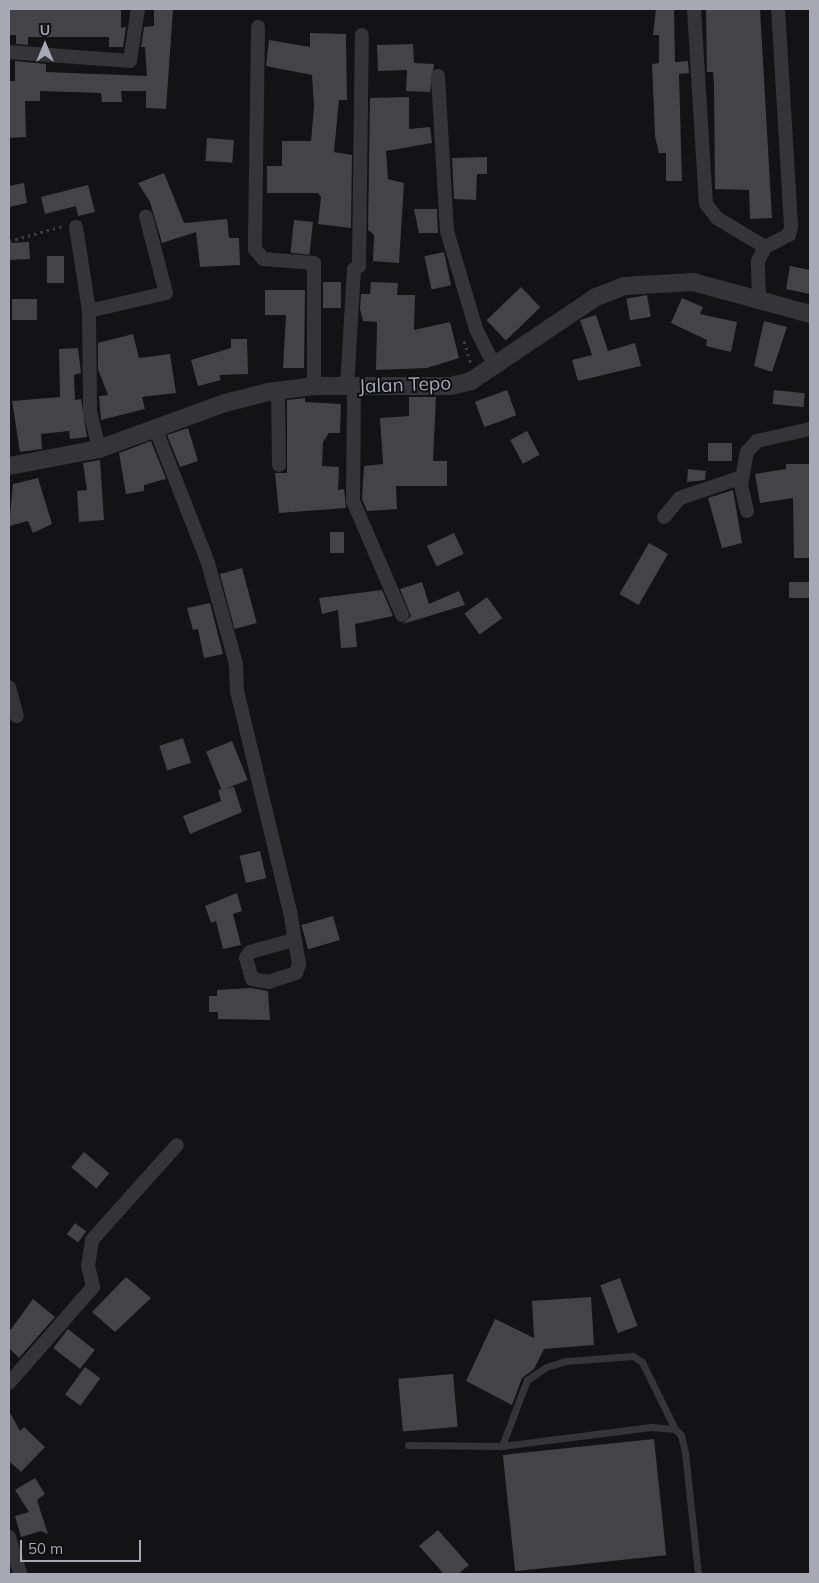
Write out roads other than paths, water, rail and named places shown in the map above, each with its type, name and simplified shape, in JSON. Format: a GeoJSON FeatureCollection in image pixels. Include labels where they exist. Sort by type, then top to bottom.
{"type":"FeatureCollection","features":[{"type":"Feature","properties":{"kind":"street"},"geometry":{"type":"LineString","coordinates":[[9,52],[130,61],[138,9]]}},
{"type":"Feature","properties":{"kind":"street"},"geometry":{"type":"LineString","coordinates":[[694,9],[706,204],[717,218],[765,247]]}},
{"type":"Feature","properties":{"kind":"street"},"geometry":{"type":"LineString","coordinates":[[759,297],[758,262],[765,247],[789,235],[790,226],[778,9]]}},
{"type":"Feature","properties":{"kind":"street"},"geometry":{"type":"LineString","coordinates":[[258,27],[255,249],[263,259],[314,263],[314,386]]}},
{"type":"Feature","properties":{"kind":"street"},"geometry":{"type":"LineString","coordinates":[[362,35],[359,266],[354,269],[351,387],[353,501],[402,615]]}},
{"type":"Feature","properties":{"kind":"street"},"geometry":{"type":"LineString","coordinates":[[438,76],[447,231],[476,329],[495,367]]}},
{"type":"Feature","properties":{"kind":"street"},"geometry":{"type":"LineString","coordinates":[[89,311],[166,293],[146,217]]}},
{"type":"Feature","properties":{"kind":"street"},"geometry":{"type":"LineString","coordinates":[[73,225],[89,311],[89,402],[99,449]]}},
{"type":"Feature","properties":{"kind":"street","name":"Jalan Tepo"},"geometry":{"type":"LineString","coordinates":[[9,466],[99,449],[156,430],[225,403],[278,391],[314,386],[451,386],[475,379],[596,297],[624,286],[693,282],[759,297],[810,314]]}},
{"type":"Feature","properties":{"kind":"street"},"geometry":{"type":"LineString","coordinates":[[278,391],[279,466]]}},
{"type":"Feature","properties":{"kind":"street"},"geometry":{"type":"LineString","coordinates":[[746,511],[742,477],[747,452],[757,441],[810,429]]}},
{"type":"Feature","properties":{"kind":"street"},"geometry":{"type":"LineString","coordinates":[[156,430],[208,563],[236,664],[237,691],[254,750],[293,940]]}},
{"type":"Feature","properties":{"kind":"street"},"geometry":{"type":"LineString","coordinates":[[664,517],[680,498],[742,477]]}},
{"type":"Feature","properties":{"kind":"street"},"geometry":{"type":"LineString","coordinates":[[9,688],[17,716]]}},
{"type":"Feature","properties":{"kind":"street"},"geometry":{"type":"LineString","coordinates":[[9,1383],[94,1288],[88,1266],[92,1240],[177,1145]]}},
{"type":"Feature","properties":{"kind":"street"},"geometry":{"type":"LineString","coordinates":[[9,1537],[20,1574]]}},
{"type":"Feature","properties":{"kind":"lane"},"geometry":{"type":"LineString","coordinates":[[502,1446],[527,1380],[546,1366],[566,1361],[634,1356],[642,1362],[675,1429],[682,1436],[698,1574]]}},
{"type":"Feature","properties":{"kind":"lane"},"geometry":{"type":"LineString","coordinates":[[408,1445],[502,1446],[651,1427],[675,1429]]}}]}
